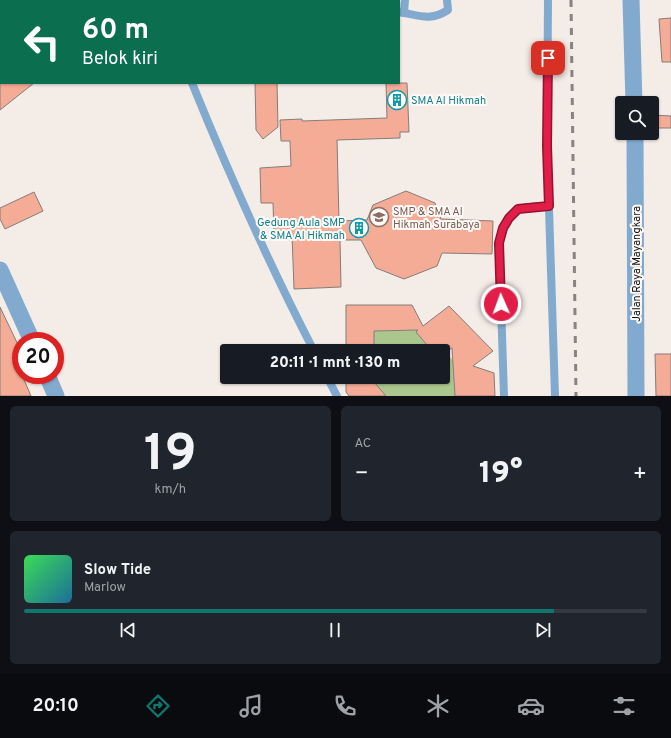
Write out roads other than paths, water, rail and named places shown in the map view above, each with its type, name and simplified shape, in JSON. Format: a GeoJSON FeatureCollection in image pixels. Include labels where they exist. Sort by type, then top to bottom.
{"type":"FeatureCollection","features":[{"type":"Feature","properties":{"kind":"street"},"geometry":{"type":"LineString","coordinates":[[631,0],[634,96]]}},
{"type":"Feature","properties":{"kind":"street","name":"Jalan Raya Mayangkara"},"geometry":{"type":"LineString","coordinates":[[635,140],[636,396]]}},
{"type":"Feature","properties":{"kind":"street"},"geometry":{"type":"LineString","coordinates":[[0,270],[28,332]]}},
{"type":"Feature","properties":{"kind":"street"},"geometry":{"type":"LineString","coordinates":[[51,384],[56,396]]}},
{"type":"Feature","properties":{"kind":"lane"},"geometry":{"type":"LineString","coordinates":[[405,0],[402,12],[428,17],[439,16],[448,10],[447,0]]}},
{"type":"Feature","properties":{"kind":"lane"},"geometry":{"type":"LineString","coordinates":[[548,0],[547,146],[555,396]]}},
{"type":"Feature","properties":{"kind":"lane"},"geometry":{"type":"LineString","coordinates":[[192,84],[256,232],[311,344]]}},
{"type":"Feature","properties":{"kind":"lane"},"geometry":{"type":"LineString","coordinates":[[504,396],[499,243],[503,228],[509,218],[518,209],[549,206]]}},
{"type":"Feature","properties":{"kind":"lane"},"geometry":{"type":"LineString","coordinates":[[331,384],[337,396]]}},
{"type":"Feature","properties":{"kind":"railway"},"geometry":{"type":"LineString","coordinates":[[571,0],[576,396]]}},
{"type":"Feature","properties":{"kind":"place","name":"SMA Al Hikmah"},"geometry":{"type":"Point","coordinates":[397,100]}},
{"type":"Feature","properties":{"kind":"place","name":"SMP & SMA Al Hikmah Surabaya"},"geometry":{"type":"Point","coordinates":[379,217]}},
{"type":"Feature","properties":{"kind":"place","name":"Gedung Aula SMP & SMA Al Hikmah"},"geometry":{"type":"Point","coordinates":[359,228]}}]}
